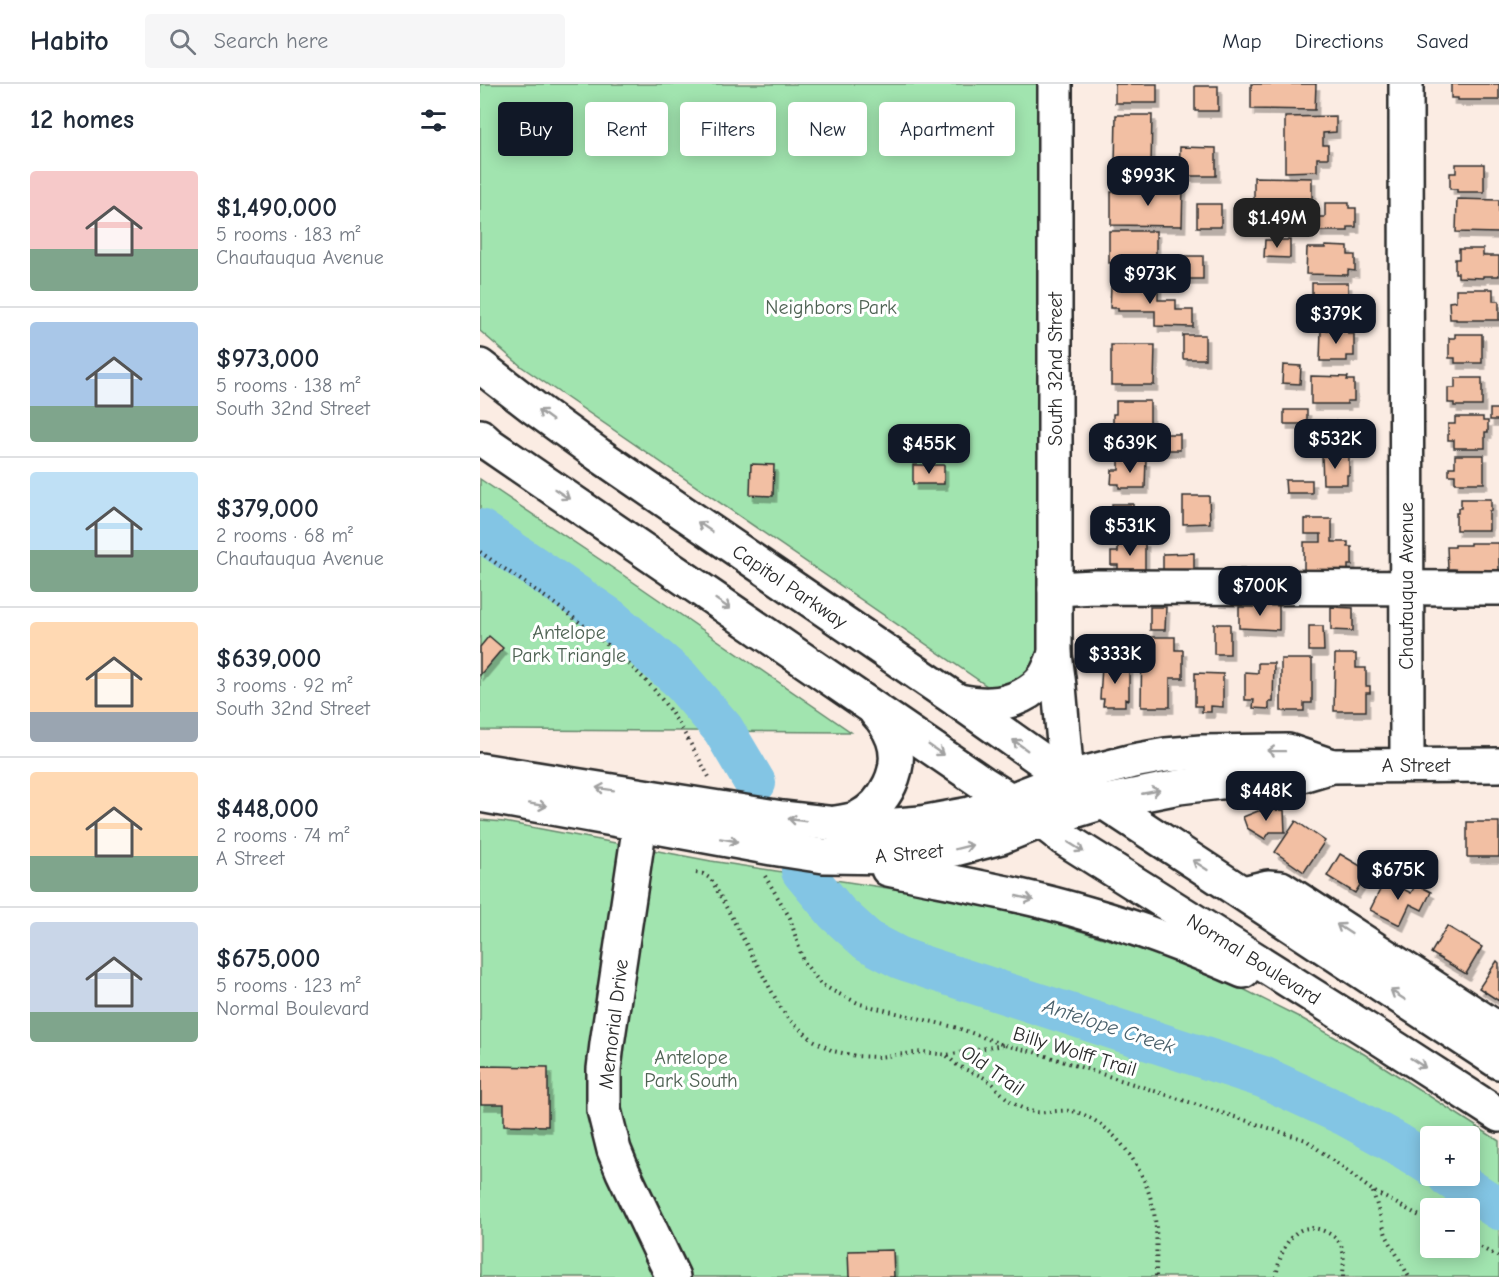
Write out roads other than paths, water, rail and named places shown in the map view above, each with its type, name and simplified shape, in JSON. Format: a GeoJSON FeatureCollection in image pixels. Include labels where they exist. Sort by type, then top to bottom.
{"type":"FeatureCollection","features":[{"type":"Feature","properties":{"kind":"main road","name":"South 32nd Street"},"geometry":{"type":"LineString","coordinates":[[1055,84],[1055,654],[1068,778]]}},
{"type":"Feature","properties":{"kind":"main road","name":"Chautauqua Avenue"},"geometry":{"type":"LineString","coordinates":[[1406,84],[1407,765]]}},
{"type":"Feature","properties":{"kind":"main road","name":"Capitol Parkway"},"geometry":{"type":"LineString","coordinates":[[480,366],[599,455],[1104,802]]}},
{"type":"Feature","properties":{"kind":"main road"},"geometry":{"type":"LineString","coordinates":[[480,436],[1011,800]]}},
{"type":"Feature","properties":{"kind":"main road"},"geometry":{"type":"LineString","coordinates":[[1055,589],[1095,587],[1499,588]]}},
{"type":"Feature","properties":{"kind":"main road","name":"South 32nd Street"},"geometry":{"type":"LineString","coordinates":[[958,701],[989,705],[1015,699],[1039,684],[1046,675],[1055,654]]}},
{"type":"Feature","properties":{"kind":"main road"},"geometry":{"type":"LineString","coordinates":[[831,823],[858,818],[866,812],[884,796],[894,773],[896,750],[893,739],[882,719],[866,702]]}},
{"type":"Feature","properties":{"kind":"main road","name":"A Street"},"geometry":{"type":"LineString","coordinates":[[480,795],[871,827],[921,823],[970,814],[1068,778],[1166,755],[1201,752],[1288,752],[1332,766]]}},
{"type":"Feature","properties":{"kind":"main road","name":"A Street"},"geometry":{"type":"LineString","coordinates":[[480,770],[824,856],[894,857],[924,855],[1001,837],[1041,821],[1104,802],[1179,787],[1220,782],[1285,780],[1332,766],[1499,765]]}},
{"type":"Feature","properties":{"kind":"main road"},"geometry":{"type":"LineString","coordinates":[[1041,821],[1068,778]]}},
{"type":"Feature","properties":{"kind":"main road","name":"Normal Boulevard"},"geometry":{"type":"LineString","coordinates":[[1011,800],[1063,838],[1499,1115]]}},
{"type":"Feature","properties":{"kind":"main road"},"geometry":{"type":"LineString","coordinates":[[1104,802],[1499,1062]]}},
{"type":"Feature","properties":{"kind":"main road","name":"Memorial Drive"},"geometry":{"type":"LineString","coordinates":[[642,809],[607,1044],[604,1070],[604,1110],[614,1150],[623,1173],[672,1277]]}},
{"type":"Feature","properties":{"kind":"main road"},"geometry":{"type":"LineString","coordinates":[[824,856],[1047,903],[1131,927],[1245,972],[1376,1035]]}},
{"type":"Feature","properties":{"kind":"main road"},"geometry":{"type":"LineString","coordinates":[[1243,893],[1268,886],[1281,888],[1499,1030]]}},
{"type":"Feature","properties":{"kind":"waterway","name":"Antelope Creek"},"geometry":{"type":"LineString","coordinates":[[480,530],[609,618],[679,678],[723,729],[755,783]]}},
{"type":"Feature","properties":{"kind":"waterway","name":"Antelope Creek"},"geometry":{"type":"LineString","coordinates":[[802,871],[837,913],[868,941],[900,958],[1263,1077],[1347,1116],[1420,1158]]}},
{"type":"Feature","properties":{"kind":"waterway","name":"Antelope Creek"},"geometry":{"type":"LineString","coordinates":[[1463,1186],[1499,1209]]}},
{"type":"Feature","properties":{"kind":"park label","name":"Neighbors Park"},"geometry":{"type":"Point","coordinates":[831,307]}},
{"type":"Feature","properties":{"kind":"park label","name":"Antelope Park Triangle"},"geometry":{"type":"Point","coordinates":[569,644]}},
{"type":"Feature","properties":{"kind":"park label","name":"Antelope Park South"},"geometry":{"type":"Point","coordinates":[691,1068]}}]}
